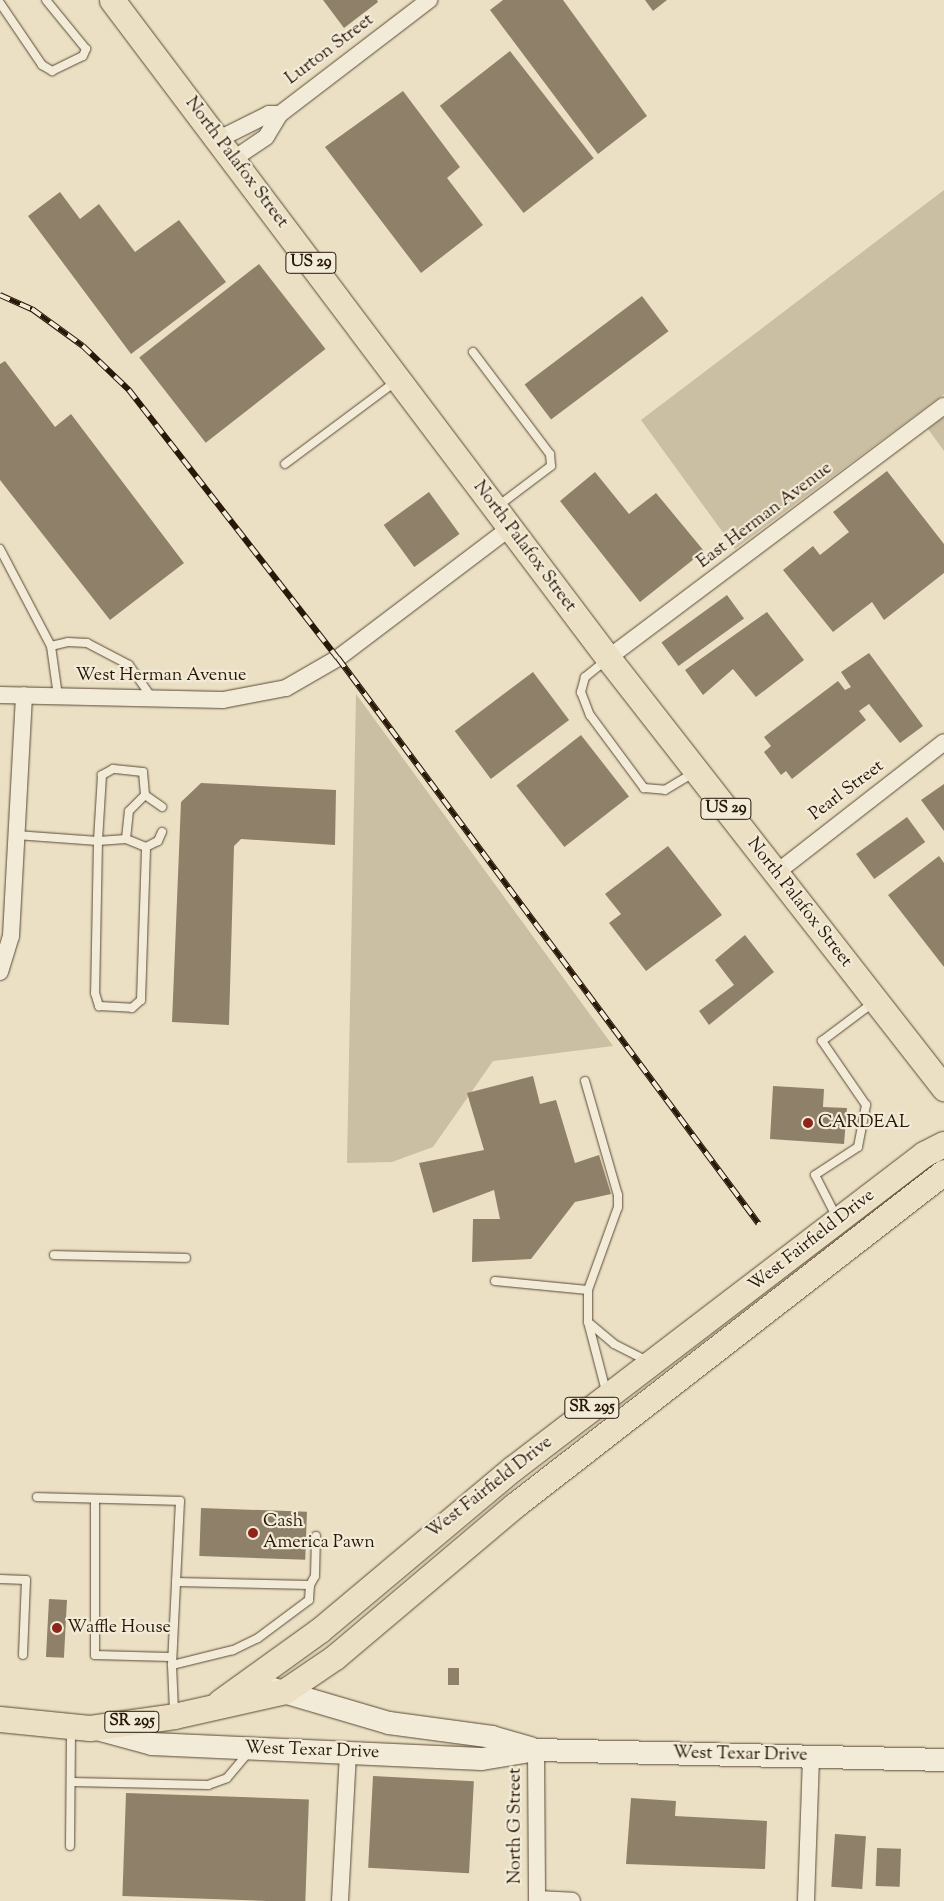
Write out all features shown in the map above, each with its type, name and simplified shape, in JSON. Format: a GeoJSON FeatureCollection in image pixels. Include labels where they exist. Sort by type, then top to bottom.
{"type":"FeatureCollection","features":[{"type":"Feature","properties":{"kind":"main road","name":"North Palafox Street"},"geometry":{"type":"LineString","coordinates":[[112,0],[608,658],[944,1088]]}},
{"type":"Feature","properties":{"kind":"main road","name":"West Fairfield Drive"},"geometry":{"type":"LineString","coordinates":[[0,1719],[81,1727],[174,1716],[209,1709],[248,1683],[607,1396],[838,1220],[944,1144]]}},
{"type":"Feature","properties":{"kind":"main road","name":"West Fairfield Drive"},"geometry":{"type":"LineString","coordinates":[[285,1691],[335,1657],[515,1505],[944,1172]]}},
{"type":"Feature","properties":{"kind":"main road","name":"West Texar Drive"},"geometry":{"type":"LineString","coordinates":[[248,1683],[285,1691],[390,1723],[492,1737],[536,1750]]}},
{"type":"Feature","properties":{"kind":"main road","name":"SR 295"},"geometry":{"type":"LineString","coordinates":[[209,1709],[285,1691]]}},
{"type":"Feature","properties":{"kind":"main road","name":"West Texar Drive"},"geometry":{"type":"LineString","coordinates":[[81,1727],[152,1744],[482,1759],[536,1750],[944,1760]]}},
{"type":"Feature","properties":{"kind":"street","name":"Lurton Street"},"geometry":{"type":"LineString","coordinates":[[232,160],[266,136],[280,114],[419,3]]}},
{"type":"Feature","properties":{"kind":"street","name":"Lurton Street"},"geometry":{"type":"LineString","coordinates":[[217,140],[270,114],[280,114]]}},
{"type":"Feature","properties":{"kind":"street","name":"East Herman Avenue"},"geometry":{"type":"LineString","coordinates":[[608,658],[944,406]]}},
{"type":"Feature","properties":{"kind":"street","name":"West Herman Avenue"},"geometry":{"type":"LineString","coordinates":[[0,695],[152,699],[248,698],[302,681],[502,518]]}},
{"type":"Feature","properties":{"kind":"street"},"geometry":{"type":"LineString","coordinates":[[0,972],[11,936],[24,695]]}},
{"type":"Feature","properties":{"kind":"street","name":"Pearl Street"},"geometry":{"type":"LineString","coordinates":[[776,873],[944,742]]}},
{"type":"Feature","properties":{"kind":"street","name":"North G Street"},"geometry":{"type":"LineString","coordinates":[[536,1750],[537,1900]]}},
{"type":"Feature","properties":{"kind":"street"},"geometry":{"type":"LineString","coordinates":[[340,1901],[348,1752]]}},
{"type":"Feature","properties":{"kind":"street"},"geometry":{"type":"LineString","coordinates":[[806,1901],[811,1756]]}},
{"type":"Feature","properties":{"kind":"street"},"geometry":{"type":"LineString","coordinates":[[537,1900],[572,1901]]}},
{"type":"Feature","properties":{"kind":"lane"},"geometry":{"type":"LineString","coordinates":[[0,3],[42,65],[52,71],[83,56],[86,49],[46,0]]}},
{"type":"Feature","properties":{"kind":"lane"},"geometry":{"type":"LineString","coordinates":[[473,352],[550,454],[551,466],[502,518]]}},
{"type":"Feature","properties":{"kind":"lane"},"geometry":{"type":"LineString","coordinates":[[285,464],[398,379]]}},
{"type":"Feature","properties":{"kind":"lane"},"geometry":{"type":"LineString","coordinates":[[0,550],[51,646],[58,696]]}},
{"type":"Feature","properties":{"kind":"lane"},"geometry":{"type":"LineString","coordinates":[[51,646],[87,643],[129,665],[152,699]]}},
{"type":"Feature","properties":{"kind":"lane"},"geometry":{"type":"LineString","coordinates":[[608,658],[585,677],[581,692],[590,715],[644,788],[665,790],[696,770]]}},
{"type":"Feature","properties":{"kind":"lane"},"geometry":{"type":"LineString","coordinates":[[146,847],[141,1000],[132,1008],[99,1006],[94,993],[98,841],[102,775],[113,770],[143,772],[145,795],[162,807]]}},
{"type":"Feature","properties":{"kind":"lane"},"geometry":{"type":"LineString","coordinates":[[126,839],[129,811],[145,795]]}},
{"type":"Feature","properties":{"kind":"lane"},"geometry":{"type":"LineString","coordinates":[[16,835],[98,841],[126,839],[146,847],[158,841],[162,832]]}},
{"type":"Feature","properties":{"kind":"lane"},"geometry":{"type":"LineString","coordinates":[[838,1220],[815,1175],[858,1147],[866,1105],[822,1041],[876,1001]]}},
{"type":"Feature","properties":{"kind":"lane"},"geometry":{"type":"LineString","coordinates":[[585,1081],[618,1194],[618,1207],[588,1290],[588,1322],[607,1396]]}},
{"type":"Feature","properties":{"kind":"lane"},"geometry":{"type":"LineString","coordinates":[[54,1255],[186,1258]]}},
{"type":"Feature","properties":{"kind":"lane"},"geometry":{"type":"LineString","coordinates":[[495,1281],[588,1290]]}},
{"type":"Feature","properties":{"kind":"lane"},"geometry":{"type":"LineString","coordinates":[[588,1322],[614,1344],[651,1363]]}},
{"type":"Feature","properties":{"kind":"lane"},"geometry":{"type":"LineString","coordinates":[[37,1497],[180,1502],[171,1661],[174,1716]]}},
{"type":"Feature","properties":{"kind":"lane"},"geometry":{"type":"LineString","coordinates":[[95,1500],[96,1654],[171,1661],[233,1650],[258,1638],[289,1619],[309,1600],[310,1585],[315,1576],[316,1536]]}},
{"type":"Feature","properties":{"kind":"lane"},"geometry":{"type":"LineString","coordinates":[[0,1579],[26,1580],[23,1655]]}},
{"type":"Feature","properties":{"kind":"lane"},"geometry":{"type":"LineString","coordinates":[[176,1582],[310,1585]]}},
{"type":"Feature","properties":{"kind":"lane"},"geometry":{"type":"LineString","coordinates":[[70,1846],[72,1782],[81,1727]]}},
{"type":"Feature","properties":{"kind":"lane"},"geometry":{"type":"LineString","coordinates":[[72,1782],[208,1785],[227,1778],[252,1749]]}},
{"type":"Feature","properties":{"kind":"shaded area"},"geometry":{"type":"Polygon","coordinates":[[[944,190],[944,394],[735,549],[641,420],[944,190]]]}},
{"type":"Feature","properties":{"kind":"shaded area"},"geometry":{"type":"Polygon","coordinates":[[[944,417],[944,451],[928,429],[944,417]]]}},
{"type":"Feature","properties":{"kind":"shaded area"},"geometry":{"type":"Polygon","coordinates":[[[356,694],[613,1046],[493,1061],[433,1147],[392,1162],[347,1163],[356,694]]]}},
{"type":"Feature","properties":{"kind":"building"},"geometry":{"type":"Polygon","coordinates":[[[323,0],[377,0],[378,2],[344,28],[323,0]]]}},
{"type":"Feature","properties":{"kind":"building"},"geometry":{"type":"Polygon","coordinates":[[[503,0],[563,0],[647,116],[598,154],[490,10],[503,0]]]}},
{"type":"Feature","properties":{"kind":"building"},"geometry":{"type":"Polygon","coordinates":[[[645,0],[667,0],[653,11],[645,0]]]}},
{"type":"Feature","properties":{"kind":"building"},"geometry":{"type":"Polygon","coordinates":[[[510,51],[594,158],[524,213],[440,106],[510,51]]]}},
{"type":"Feature","properties":{"kind":"building"},"geometry":{"type":"Polygon","coordinates":[[[403,91],[460,167],[447,178],[483,225],[421,273],[325,147],[403,91]]]}},
{"type":"Feature","properties":{"kind":"building"},"geometry":{"type":"Polygon","coordinates":[[[60,192],[80,219],[99,204],[135,252],[179,220],[226,282],[131,354],[28,216],[60,192]]]}},
{"type":"Feature","properties":{"kind":"building"},"geometry":{"type":"Polygon","coordinates":[[[259,264],[325,349],[206,443],[139,358],[259,264]]]}},
{"type":"Feature","properties":{"kind":"building"},"geometry":{"type":"Polygon","coordinates":[[[642,296],[668,331],[551,420],[525,384],[642,296]]]}},
{"type":"Feature","properties":{"kind":"building"},"geometry":{"type":"Polygon","coordinates":[[[5,361],[55,427],[71,414],[184,563],[110,620],[0,480],[0,364],[5,361]]]}},
{"type":"Feature","properties":{"kind":"building"},"geometry":{"type":"Polygon","coordinates":[[[887,471],[944,544],[944,573],[884,620],[872,602],[833,632],[783,570],[813,546],[820,555],[849,532],[833,512],[887,471]]]}},
{"type":"Feature","properties":{"kind":"building"},"geometry":{"type":"Polygon","coordinates":[[[595,472],[629,514],[656,493],[704,551],[640,602],[560,501],[595,472]]]}},
{"type":"Feature","properties":{"kind":"building"},"geometry":{"type":"Polygon","coordinates":[[[429,492],[460,534],[414,567],[384,525],[429,492]]]}},
{"type":"Feature","properties":{"kind":"building"},"geometry":{"type":"Polygon","coordinates":[[[727,595],[744,618],[679,666],[661,643],[727,595]]]}},
{"type":"Feature","properties":{"kind":"building"},"geometry":{"type":"Polygon","coordinates":[[[767,612],[804,660],[756,697],[733,669],[703,695],[685,670],[767,612]]]}},
{"type":"Feature","properties":{"kind":"building"},"geometry":{"type":"Polygon","coordinates":[[[869,653],[923,726],[900,743],[869,704],[859,711],[866,720],[792,779],[786,771],[781,775],[764,752],[771,746],[764,737],[838,681],[845,690],[851,687],[841,672],[869,653]]]}},
{"type":"Feature","properties":{"kind":"building"},"geometry":{"type":"Polygon","coordinates":[[[533,672],[569,720],[491,779],[455,731],[533,672]]]}},
{"type":"Feature","properties":{"kind":"building"},"geometry":{"type":"Polygon","coordinates":[[[581,735],[629,796],[564,847],[516,785],[581,735]]]}},
{"type":"Feature","properties":{"kind":"building"},"geometry":{"type":"Polygon","coordinates":[[[201,783],[336,790],[335,845],[241,839],[234,846],[229,1025],[172,1022],[181,802],[201,783]]]}},
{"type":"Feature","properties":{"kind":"building"},"geometry":{"type":"Polygon","coordinates":[[[944,784],[944,831],[921,800],[944,784]]]}},
{"type":"Feature","properties":{"kind":"building"},"geometry":{"type":"Polygon","coordinates":[[[907,817],[925,842],[874,879],[856,854],[907,817]]]}},
{"type":"Feature","properties":{"kind":"building"},"geometry":{"type":"Polygon","coordinates":[[[668,846],[722,915],[646,971],[609,923],[621,914],[605,894],[668,846]]]}},
{"type":"Feature","properties":{"kind":"building"},"geometry":{"type":"Polygon","coordinates":[[[939,856],[944,863],[944,967],[888,895],[939,856]]]}},
{"type":"Feature","properties":{"kind":"building"},"geometry":{"type":"Polygon","coordinates":[[[745,935],[774,972],[709,1025],[699,1011],[734,985],[715,960],[745,935]]]}},
{"type":"Feature","properties":{"kind":"building"},"geometry":{"type":"Polygon","coordinates":[[[533,1076],[540,1104],[556,1100],[575,1163],[599,1155],[611,1194],[575,1202],[531,1259],[472,1262],[473,1219],[500,1219],[494,1190],[433,1213],[419,1163],[484,1150],[467,1093],[533,1076]]]}},
{"type":"Feature","properties":{"kind":"building","name":"CARDEAL"},"geometry":{"type":"Polygon","coordinates":[[[773,1086],[824,1089],[823,1107],[847,1108],[844,1144],[770,1139],[773,1086]]]}},
{"type":"Feature","properties":{"kind":"building","name":"Cash America Pawn"},"geometry":{"type":"Polygon","coordinates":[[[201,1508],[307,1512],[305,1560],[199,1556],[201,1508]]]}},
{"type":"Feature","properties":{"kind":"building","name":"Waffle House"},"geometry":{"type":"Polygon","coordinates":[[[49,1599],[67,1600],[64,1658],[46,1657],[49,1599]]]}},
{"type":"Feature","properties":{"kind":"building"},"geometry":{"type":"Polygon","coordinates":[[[448,1668],[459,1668],[459,1685],[448,1685],[448,1668]]]}},
{"type":"Feature","properties":{"kind":"building"},"geometry":{"type":"Polygon","coordinates":[[[373,1776],[474,1781],[469,1873],[368,1868],[373,1776]]]}},
{"type":"Feature","properties":{"kind":"building"},"geometry":{"type":"Polygon","coordinates":[[[126,1793],[309,1799],[305,1901],[122,1896],[126,1793]]]}},
{"type":"Feature","properties":{"kind":"building"},"geometry":{"type":"Polygon","coordinates":[[[631,1798],[676,1801],[675,1816],[767,1821],[765,1869],[626,1864],[631,1798]]]}},
{"type":"Feature","properties":{"kind":"building"},"geometry":{"type":"Polygon","coordinates":[[[835,1834],[866,1836],[862,1889],[831,1887],[835,1834]]]}},
{"type":"Feature","properties":{"kind":"building"},"geometry":{"type":"Polygon","coordinates":[[[877,1848],[901,1849],[900,1887],[876,1886],[877,1848]]]}},
{"type":"Feature","properties":{"kind":"railway"},"geometry":{"type":"LineString","coordinates":[[0,295],[32,309],[83,346],[129,390],[338,658],[759,1224]]}},
{"type":"Feature","properties":{"kind":"place","name":"CARDEAL"},"geometry":{"type":"Point","coordinates":[808,1123]}},
{"type":"Feature","properties":{"kind":"place","name":"Cash America Pawn"},"geometry":{"type":"Point","coordinates":[253,1533]}},
{"type":"Feature","properties":{"kind":"place","name":"Waffle House"},"geometry":{"type":"Point","coordinates":[57,1628]}}]}
